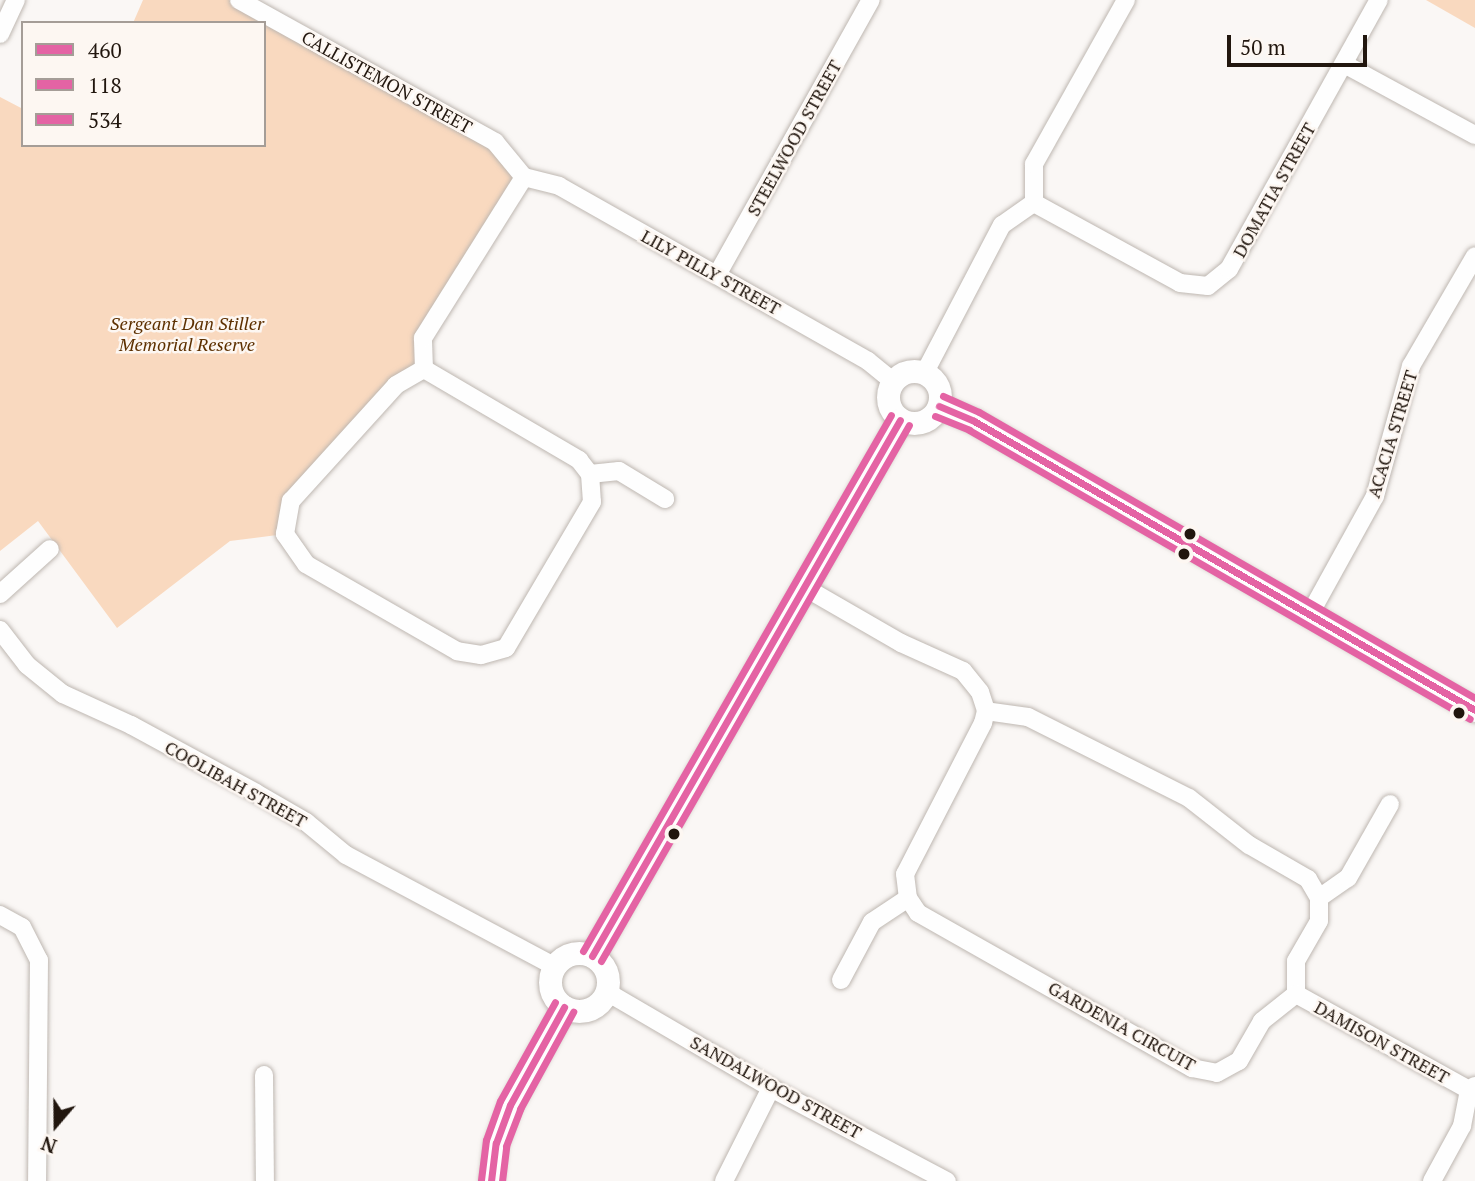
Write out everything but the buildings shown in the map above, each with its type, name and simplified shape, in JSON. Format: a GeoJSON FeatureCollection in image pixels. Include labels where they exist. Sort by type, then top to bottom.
{"type":"FeatureCollection","features":[{"type":"Feature","properties":{"kind":"street"},"geometry":{"type":"LineString","coordinates":[[0,34],[16,0]]}},
{"type":"Feature","properties":{"kind":"street","name":"CALLISTEMON STREET"},"geometry":{"type":"LineString","coordinates":[[239,0],[495,142],[524,177]]}},
{"type":"Feature","properties":{"kind":"street","name":"STEELWOOD STREET"},"geometry":{"type":"LineString","coordinates":[[717,275],[871,0]]}},
{"type":"Feature","properties":{"kind":"street"},"geometry":{"type":"LineString","coordinates":[[925,372],[1002,225],[1034,203],[1034,164],[1126,0]]}},
{"type":"Feature","properties":{"kind":"street","name":"DOMATIA STREET"},"geometry":{"type":"LineString","coordinates":[[1034,203],[1180,283],[1208,286],[1230,269],[1379,0]]}},
{"type":"Feature","properties":{"kind":"street"},"geometry":{"type":"LineString","coordinates":[[1344,64],[1475,135]]}},
{"type":"Feature","properties":{"kind":"street"},"geometry":{"type":"LineString","coordinates":[[424,369],[423,338],[524,177]]}},
{"type":"Feature","properties":{"kind":"street","name":"LILY PILLY STREET"},"geometry":{"type":"LineString","coordinates":[[524,177],[559,186],[868,361],[893,381]]}},
{"type":"Feature","properties":{"kind":"street","name":"ACACIA STREET"},"geometry":{"type":"LineString","coordinates":[[1311,612],[1375,496],[1412,366],[1475,256]]}},
{"type":"Feature","properties":{"kind":"street"},"geometry":{"type":"LineString","coordinates":[[424,369],[579,460],[590,474],[592,502],[506,648],[481,654],[457,651],[306,564],[285,534],[291,501],[396,385],[424,369]]}},
{"type":"Feature","properties":{"kind":"street"},"geometry":{"type":"LineString","coordinates":[[906,372],[925,372],[939,386],[939,406],[927,420],[900,420],[888,403],[893,381],[906,372]]}},
{"type":"Feature","properties":{"kind":"street"},"geometry":{"type":"LineString","coordinates":[[939,406],[974,421],[1311,612],[1475,710]]}},
{"type":"Feature","properties":{"kind":"street"},"geometry":{"type":"LineString","coordinates":[[592,956],[900,420]]}},
{"type":"Feature","properties":{"kind":"street"},"geometry":{"type":"LineString","coordinates":[[590,474],[619,471],[666,499]]}},
{"type":"Feature","properties":{"kind":"street"},"geometry":{"type":"LineString","coordinates":[[0,594],[50,549]]}},
{"type":"Feature","properties":{"kind":"street"},"geometry":{"type":"LineString","coordinates":[[804,587],[901,643],[963,671],[980,692],[986,711],[979,734],[960,761],[905,874],[908,898],[873,922],[841,980]]}},
{"type":"Feature","properties":{"kind":"street","name":"COOLIBAH STREET"},"geometry":{"type":"LineString","coordinates":[[0,630],[27,665],[63,694],[131,725],[256,793],[306,822],[346,855],[556,967]]}},
{"type":"Feature","properties":{"kind":"street"},"geometry":{"type":"LineString","coordinates":[[986,711],[1028,717],[1189,798],[1249,845],[1308,878],[1319,898],[1319,921],[1296,961],[1296,994]]}},
{"type":"Feature","properties":{"kind":"street"},"geometry":{"type":"LineString","coordinates":[[1319,898],[1348,878],[1390,804]]}},
{"type":"Feature","properties":{"kind":"street","name":"GARDENIA CIRCUIT"},"geometry":{"type":"LineString","coordinates":[[908,898],[918,913],[1192,1068],[1217,1073],[1239,1061],[1262,1021],[1296,994]]}},
{"type":"Feature","properties":{"kind":"street"},"geometry":{"type":"LineString","coordinates":[[0,915],[22,927],[39,960],[37,1181]]}},
{"type":"Feature","properties":{"kind":"street"},"geometry":{"type":"LineString","coordinates":[[569,955],[592,956],[606,969],[607,992],[591,1009],[564,1007],[551,989],[556,967],[569,955]]}},
{"type":"Feature","properties":{"kind":"street","name":"SANDALWOOD STREET"},"geometry":{"type":"LineString","coordinates":[[607,992],[771,1088],[947,1181]]}},
{"type":"Feature","properties":{"kind":"street","name":"DAMISON STREET"},"geometry":{"type":"LineString","coordinates":[[1296,994],[1472,1088]]}},
{"type":"Feature","properties":{"kind":"street"},"geometry":{"type":"LineString","coordinates":[[491,1181],[496,1143],[510,1105],[564,1007]]}},
{"type":"Feature","properties":{"kind":"street"},"geometry":{"type":"LineString","coordinates":[[264,1075],[265,1181]]}},
{"type":"Feature","properties":{"kind":"street"},"geometry":{"type":"LineString","coordinates":[[724,1181],[771,1088]]}},
{"type":"Feature","properties":{"kind":"street"},"geometry":{"type":"LineString","coordinates":[[1432,1181],[1462,1126],[1472,1088]]}},
{"type":"Feature","properties":{"kind":"green space","name":"Sergeant Dan Stiller Memorial Reserve"},"geometry":{"type":"Polygon","coordinates":[[[143,0],[239,0],[495,142],[524,177],[423,338],[424,369],[291,501],[285,534],[230,541],[117,628],[38,521],[0,551],[0,97],[21,108],[21,147],[266,147],[266,21],[134,21],[143,0]]]}},
{"type":"Feature","properties":{"kind":"green space"},"geometry":{"type":"Polygon","coordinates":[[[1426,0],[1475,0],[1475,28],[1426,0]]]}},
{"type":"Feature","properties":{"kind":"transit line","name":"534"},"geometry":{"type":"LineString","coordinates":[[943,396],[979,412],[1475,698]]}},
{"type":"Feature","properties":{"kind":"transit line","name":"460"},"geometry":{"type":"LineString","coordinates":[[939,406],[974,421],[1475,710]]}},
{"type":"Feature","properties":{"kind":"transit line","name":"534"},"geometry":{"type":"LineString","coordinates":[[583,951],[891,415]]}},
{"type":"Feature","properties":{"kind":"transit line","name":"118"},"geometry":{"type":"LineString","coordinates":[[935,416],[969,430],[1470,719]]}},
{"type":"Feature","properties":{"kind":"transit line","name":"460"},"geometry":{"type":"LineString","coordinates":[[592,956],[900,420]]}},
{"type":"Feature","properties":{"kind":"transit line","name":"118"},"geometry":{"type":"LineString","coordinates":[[601,961],[909,425]]}},
{"type":"Feature","properties":{"kind":"transit line","name":"534"},"geometry":{"type":"LineString","coordinates":[[481,1180],[486,1140],[500,1101],[555,1002]]}},
{"type":"Feature","properties":{"kind":"transit line","name":"460"},"geometry":{"type":"LineString","coordinates":[[491,1181],[496,1143],[510,1105],[564,1007]]}},
{"type":"Feature","properties":{"kind":"transit line","name":"118"},"geometry":{"type":"LineString","coordinates":[[502,1181],[506,1146],[520,1109],[573,1012]]}}]}
